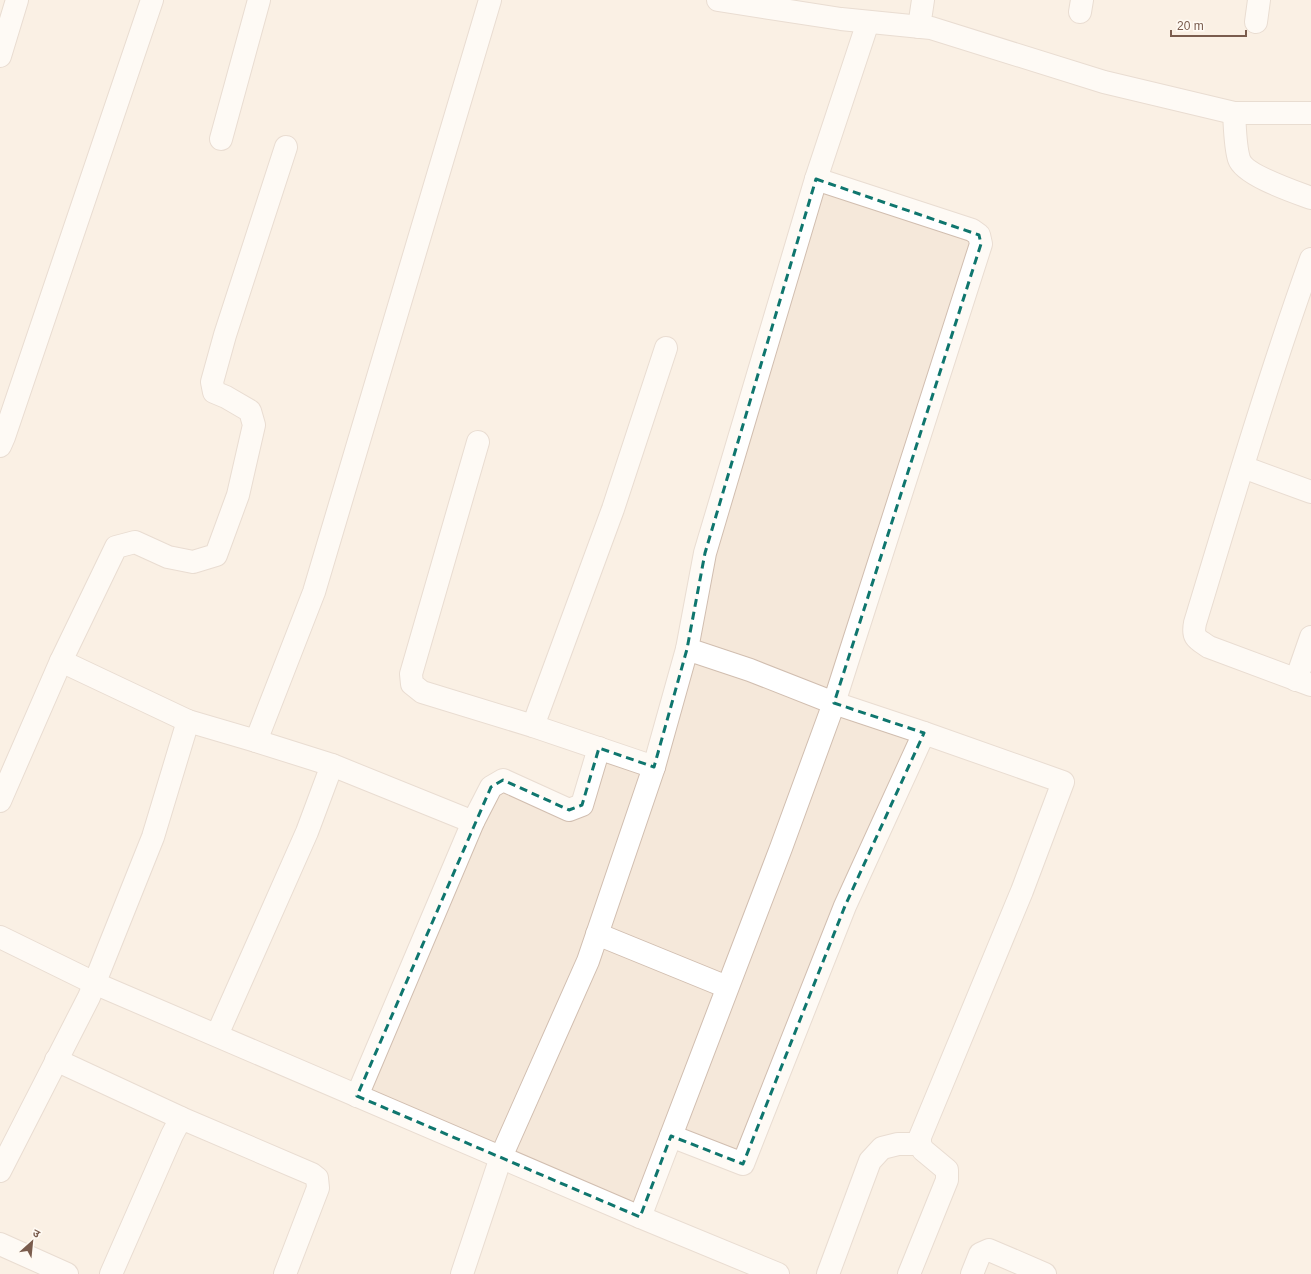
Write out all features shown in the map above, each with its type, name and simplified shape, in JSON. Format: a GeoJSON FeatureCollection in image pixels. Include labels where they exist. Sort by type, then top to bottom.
{"type":"FeatureCollection","features":[{"type":"Feature","properties":{"kind":"street"},"geometry":{"type":"LineString","coordinates":[[0,56],[17,0]]}},
{"type":"Feature","properties":{"kind":"street"},"geometry":{"type":"LineString","coordinates":[[1,439],[152,0]]}},
{"type":"Feature","properties":{"kind":"street"},"geometry":{"type":"LineString","coordinates":[[221,139],[259,0]]}},
{"type":"Feature","properties":{"kind":"street"},"geometry":{"type":"LineString","coordinates":[[256,741],[314,592],[490,0]]}},
{"type":"Feature","properties":{"kind":"street"},"geometry":{"type":"LineString","coordinates":[[718,0],[747,2],[868,22],[931,28],[1104,82],[1234,114],[1311,113]]}},
{"type":"Feature","properties":{"kind":"street"},"geometry":{"type":"LineString","coordinates":[[919,27],[923,0]]}},
{"type":"Feature","properties":{"kind":"street"},"geometry":{"type":"LineString","coordinates":[[1256,22],[1259,0]]}},
{"type":"Feature","properties":{"kind":"street"},"geometry":{"type":"LineString","coordinates":[[462,1274],[501,1157],[588,961],[654,767],[687,649],[705,553],[816,179],[868,22]]}},
{"type":"Feature","properties":{"kind":"street"},"geometry":{"type":"LineString","coordinates":[[1234,114],[1238,153],[1240,161],[1244,167],[1254,174],[1311,198]]}},
{"type":"Feature","properties":{"kind":"street"},"geometry":{"type":"LineString","coordinates":[[0,801],[61,661],[116,547],[135,542],[168,557],[193,562],[216,555],[238,495],[254,425],[250,411],[214,392],[212,382],[225,334],[286,147]]}},
{"type":"Feature","properties":{"kind":"street"},"geometry":{"type":"LineString","coordinates":[[640,1217],[781,848],[834,703],[982,244],[979,235],[972,230],[816,179]]}},
{"type":"Feature","properties":{"kind":"street"},"geometry":{"type":"LineString","coordinates":[[1311,259],[1243,467],[1193,632],[1197,639],[1209,647],[1304,682],[1311,637]]}},
{"type":"Feature","properties":{"kind":"street"},"geometry":{"type":"LineString","coordinates":[[533,726],[613,509],[666,348]]}},
{"type":"Feature","properties":{"kind":"street"},"geometry":{"type":"LineString","coordinates":[[478,442],[411,674],[412,684],[422,692],[533,726],[654,767]]}},
{"type":"Feature","properties":{"kind":"street"},"geometry":{"type":"LineString","coordinates":[[1243,467],[1311,492]]}},
{"type":"Feature","properties":{"kind":"street"},"geometry":{"type":"LineString","coordinates":[[687,649],[750,670],[834,703],[1062,782],[1022,891],[920,1137],[920,1144],[923,1150],[946,1170],[947,1180],[908,1274]]}},
{"type":"Feature","properties":{"kind":"street"},"geometry":{"type":"LineString","coordinates":[[61,661],[188,721],[332,765],[473,822]]}},
{"type":"Feature","properties":{"kind":"street"},"geometry":{"type":"LineString","coordinates":[[0,1171],[94,983],[153,837],[188,721]]}},
{"type":"Feature","properties":{"kind":"street"},"geometry":{"type":"LineString","coordinates":[[671,1136],[743,1164],[846,906],[924,733]]}},
{"type":"Feature","properties":{"kind":"street"},"geometry":{"type":"LineString","coordinates":[[357,1096],[473,822],[491,787],[503,780],[569,810],[582,805],[599,748]]}},
{"type":"Feature","properties":{"kind":"street"},"geometry":{"type":"LineString","coordinates":[[217,1036],[307,832],[332,765]]}},
{"type":"Feature","properties":{"kind":"street"},"geometry":{"type":"LineString","coordinates":[[597,934],[727,987]]}},
{"type":"Feature","properties":{"kind":"street"},"geometry":{"type":"LineString","coordinates":[[0,937],[94,983],[640,1217],[778,1274]]}},
{"type":"Feature","properties":{"kind":"street"},"geometry":{"type":"LineString","coordinates":[[56,1060],[181,1118],[312,1174],[317,1178],[318,1188],[285,1274]]}},
{"type":"Feature","properties":{"kind":"street"},"geometry":{"type":"LineString","coordinates":[[111,1274],[172,1135],[181,1118]]}},
{"type":"Feature","properties":{"kind":"street"},"geometry":{"type":"LineString","coordinates":[[828,1274],[870,1161],[882,1148],[898,1144],[920,1144]]}},
{"type":"Feature","properties":{"kind":"street"},"geometry":{"type":"LineString","coordinates":[[0,1244],[67,1274]]}},
{"type":"Feature","properties":{"kind":"street"},"geometry":{"type":"LineString","coordinates":[[972,1274],[980,1254],[989,1250],[1045,1274]]}},
{"type":"Feature","properties":{"kind":"highlighted area"},"geometry":{"type":"Polygon","coordinates":[[[816,179],[979,235],[981,244],[834,703],[924,733],[845,906],[743,1164],[671,1136],[640,1217],[357,1096],[491,787],[503,780],[569,810],[582,805],[599,748],[654,767],[687,649],[705,553],[816,179]]]}},
{"type":"Feature","properties":{"kind":"shaded area"},"geometry":{"type":"Polygon","coordinates":[[[0,0],[1311,0],[1311,1274],[0,1274],[0,0]]]}}]}
